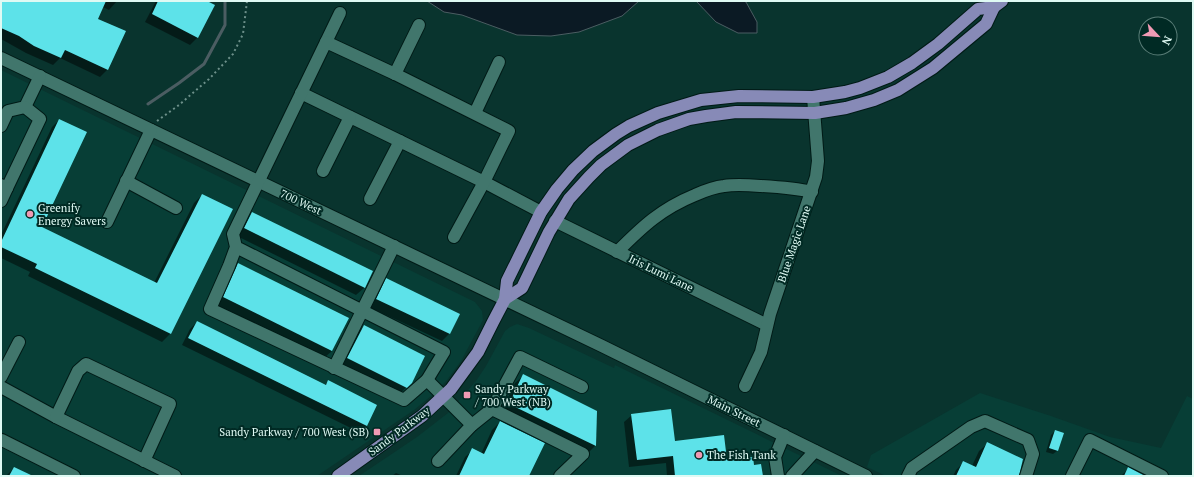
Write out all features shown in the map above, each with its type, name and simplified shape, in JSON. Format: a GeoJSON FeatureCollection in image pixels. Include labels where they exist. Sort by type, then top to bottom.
{"type":"FeatureCollection","features":[{"type":"Feature","properties":{"kind":"main road"},"geometry":{"type":"LineString","coordinates":[[505,299],[507,281],[540,212],[565,179],[593,152],[629,126],[658,112],[694,102],[727,97],[813,97],[860,88],[888,77],[925,54],[978,9],[998,4]]}},
{"type":"Feature","properties":{"kind":"main road"},"geometry":{"type":"LineString","coordinates":[[505,299],[522,288],[555,221],[578,188],[601,165],[628,145],[658,130],[689,119],[721,113],[815,113],[846,108],[886,95],[911,83],[938,64],[986,24],[998,4]]}},
{"type":"Feature","properties":{"kind":"main road","name":"Sandy Parkway"},"geometry":{"type":"LineString","coordinates":[[338,476],[422,416],[451,389],[478,352],[505,299]]}},
{"type":"Feature","properties":{"kind":"street"},"geometry":{"type":"LineString","coordinates":[[236,247],[444,352],[427,380],[404,400],[210,309],[236,247],[233,234],[340,13]]}},
{"type":"Feature","properties":{"kind":"street"},"geometry":{"type":"LineString","coordinates":[[395,74],[419,25]]}},
{"type":"Feature","properties":{"kind":"street"},"geometry":{"type":"LineString","coordinates":[[326,42],[395,74],[510,131],[454,237]]}},
{"type":"Feature","properties":{"kind":"street","name":"700 West"},"geometry":{"type":"LineString","coordinates":[[1,58],[602,346]]}},
{"type":"Feature","properties":{"kind":"street"},"geometry":{"type":"LineString","coordinates":[[475,113],[498,62]]}},
{"type":"Feature","properties":{"kind":"street"},"geometry":{"type":"LineString","coordinates":[[25,107],[40,76]]}},
{"type":"Feature","properties":{"kind":"street"},"geometry":{"type":"LineString","coordinates":[[302,93],[484,182],[540,212]]}},
{"type":"Feature","properties":{"kind":"street","name":"Blue Magic Lane"},"geometry":{"type":"LineString","coordinates":[[746,386],[762,352],[767,325],[816,177],[818,160],[813,97]]}},
{"type":"Feature","properties":{"kind":"street"},"geometry":{"type":"LineString","coordinates":[[1,126],[8,111],[25,107]]}},
{"type":"Feature","properties":{"kind":"street"},"geometry":{"type":"LineString","coordinates":[[1,202],[4,186],[40,119],[25,107]]}},
{"type":"Feature","properties":{"kind":"street"},"geometry":{"type":"LineString","coordinates":[[323,171],[350,117]]}},
{"type":"Feature","properties":{"kind":"street"},"geometry":{"type":"LineString","coordinates":[[106,222],[151,130]]}},
{"type":"Feature","properties":{"kind":"street"},"geometry":{"type":"LineString","coordinates":[[370,200],[400,141]]}},
{"type":"Feature","properties":{"kind":"street"},"geometry":{"type":"LineString","coordinates":[[126,181],[176,208]]}},
{"type":"Feature","properties":{"kind":"street"},"geometry":{"type":"LineString","coordinates":[[617,252],[642,227],[662,211],[705,190],[734,185],[787,187],[812,192]]}},
{"type":"Feature","properties":{"kind":"street","name":"Iris Lumi Lane"},"geometry":{"type":"LineString","coordinates":[[555,221],[767,325]]}},
{"type":"Feature","properties":{"kind":"street"},"geometry":{"type":"LineString","coordinates":[[334,368],[394,246]]}},
{"type":"Feature","properties":{"kind":"street"},"geometry":{"type":"LineString","coordinates":[[1,377],[19,342]]}},
{"type":"Feature","properties":{"kind":"street","name":"Main Street"},"geometry":{"type":"LineString","coordinates":[[602,346],[815,451],[851,473],[866,476]]}},
{"type":"Feature","properties":{"kind":"street"},"geometry":{"type":"LineString","coordinates":[[438,461],[472,425],[492,409],[520,357],[582,388]]}},
{"type":"Feature","properties":{"kind":"street"},"geometry":{"type":"LineString","coordinates":[[56,417],[78,370],[86,364],[170,404],[144,460]]}},
{"type":"Feature","properties":{"kind":"street"},"geometry":{"type":"LineString","coordinates":[[427,380],[472,425]]}},
{"type":"Feature","properties":{"kind":"street"},"geometry":{"type":"LineString","coordinates":[[1,387],[56,417],[175,476]]}},
{"type":"Feature","properties":{"kind":"street"},"geometry":{"type":"LineString","coordinates":[[492,409],[584,454],[560,476]]}},
{"type":"Feature","properties":{"kind":"street"},"geometry":{"type":"LineString","coordinates":[[908,476],[912,468],[971,427],[985,421],[1028,440],[1033,454],[1026,476]]}},
{"type":"Feature","properties":{"kind":"street"},"geometry":{"type":"LineString","coordinates":[[778,476],[775,457],[784,436]]}},
{"type":"Feature","properties":{"kind":"street"},"geometry":{"type":"LineString","coordinates":[[1,440],[74,476]]}},
{"type":"Feature","properties":{"kind":"street"},"geometry":{"type":"LineString","coordinates":[[1072,476],[1090,440],[1162,476]]}},
{"type":"Feature","properties":{"kind":"street"},"geometry":{"type":"LineString","coordinates":[[792,476],[795,475],[815,451]]}},
{"type":"Feature","properties":{"kind":"path"},"geometry":{"type":"LineString","coordinates":[[151,130],[158,120],[184,101],[209,79],[233,54],[243,34],[247,1]]}},
{"type":"Feature","properties":{"kind":"shaded area"},"geometry":{"type":"Polygon","coordinates":[[[1,70],[475,302],[482,311],[483,320],[461,361],[447,380],[414,410],[317,476],[1,476],[1,70]]]}},
{"type":"Feature","properties":{"kind":"shaded area"},"geometry":{"type":"Polygon","coordinates":[[[517,324],[529,328],[614,368],[615,365],[842,476],[359,476],[417,437],[448,413],[476,381],[505,331],[517,324]]]}},
{"type":"Feature","properties":{"kind":"shaded area"},"geometry":{"type":"Polygon","coordinates":[[[980,393],[1110,437],[1161,448],[1187,396],[1193,399],[1193,476],[886,476],[867,467],[871,455],[980,393]]]}},
{"type":"Feature","properties":{"kind":"water"},"geometry":{"type":"Polygon","coordinates":[[[427,1],[639,1],[622,16],[579,32],[551,36],[517,35],[462,15],[444,12],[427,1]]]}},
{"type":"Feature","properties":{"kind":"water"},"geometry":{"type":"Polygon","coordinates":[[[696,1],[746,2],[757,22],[757,33],[738,33],[716,22],[696,1]]]}},
{"type":"Feature","properties":{"kind":"building"},"geometry":{"type":"Polygon","coordinates":[[[1,1],[106,1],[98,19],[126,31],[108,70],[65,50],[61,58],[34,46],[19,36],[1,28],[1,1]]]}},
{"type":"Feature","properties":{"kind":"building"},"geometry":{"type":"Polygon","coordinates":[[[158,1],[207,1],[215,5],[198,38],[152,14],[158,1]]]}},
{"type":"Feature","properties":{"kind":"building"},"geometry":{"type":"Polygon","coordinates":[[[59,119],[87,132],[42,227],[157,283],[202,194],[233,209],[171,334],[35,268],[37,264],[1,247],[1,242],[59,119]]]}},
{"type":"Feature","properties":{"kind":"building"},"geometry":{"type":"Polygon","coordinates":[[[252,212],[373,271],[365,288],[244,228],[252,212]]]}},
{"type":"Feature","properties":{"kind":"building"},"geometry":{"type":"Polygon","coordinates":[[[238,263],[349,318],[332,351],[223,297],[238,263]]]}},
{"type":"Feature","properties":{"kind":"building"},"geometry":{"type":"Polygon","coordinates":[[[386,278],[460,314],[450,334],[376,299],[386,278]]]}},
{"type":"Feature","properties":{"kind":"building"},"geometry":{"type":"Polygon","coordinates":[[[197,321],[326,385],[328,380],[377,405],[367,426],[188,338],[197,321]]]}},
{"type":"Feature","properties":{"kind":"building"},"geometry":{"type":"Polygon","coordinates":[[[364,325],[425,356],[412,383],[407,388],[347,358],[364,325]]]}},
{"type":"Feature","properties":{"kind":"building"},"geometry":{"type":"Polygon","coordinates":[[[523,374],[597,411],[596,446],[509,404],[523,374]]]}},
{"type":"Feature","properties":{"kind":"building"},"geometry":{"type":"Polygon","coordinates":[[[671,409],[675,441],[724,435],[727,460],[753,457],[754,465],[761,464],[763,476],[675,476],[673,456],[637,460],[631,414],[671,409]]]}},
{"type":"Feature","properties":{"kind":"building"},"geometry":{"type":"Polygon","coordinates":[[[500,421],[545,443],[529,476],[459,476],[472,448],[484,454],[500,421]]]}},
{"type":"Feature","properties":{"kind":"building"},"geometry":{"type":"Polygon","coordinates":[[[1055,430],[1064,433],[1058,451],[1049,448],[1055,430]]]}},
{"type":"Feature","properties":{"kind":"building"},"geometry":{"type":"Polygon","coordinates":[[[987,442],[1023,459],[1019,476],[956,476],[963,461],[976,467],[987,442]]]}},
{"type":"Feature","properties":{"kind":"building"},"geometry":{"type":"Polygon","coordinates":[[[14,467],[33,476],[9,476],[14,467]]]}},
{"type":"Feature","properties":{"kind":"building"},"geometry":{"type":"Polygon","coordinates":[[[1128,467],[1145,476],[1124,476],[1128,467]]]}},
{"type":"Feature","properties":{"kind":"waterway"},"geometry":{"type":"LineString","coordinates":[[148,104],[204,64],[225,25],[225,1]]}},
{"type":"Feature","properties":{"kind":"place","name":"Greenify Energy Savers"},"geometry":{"type":"Point","coordinates":[30,214]}},
{"type":"Feature","properties":{"kind":"place","name":"Sandy Parkway / 700 West (NB)"},"geometry":{"type":"Point","coordinates":[467,395]}},
{"type":"Feature","properties":{"kind":"place","name":"Sandy Parkway / 700 West (SB)"},"geometry":{"type":"Point","coordinates":[377,432]}},
{"type":"Feature","properties":{"kind":"place","name":"The Fish Tank"},"geometry":{"type":"Point","coordinates":[699,455]}}]}
